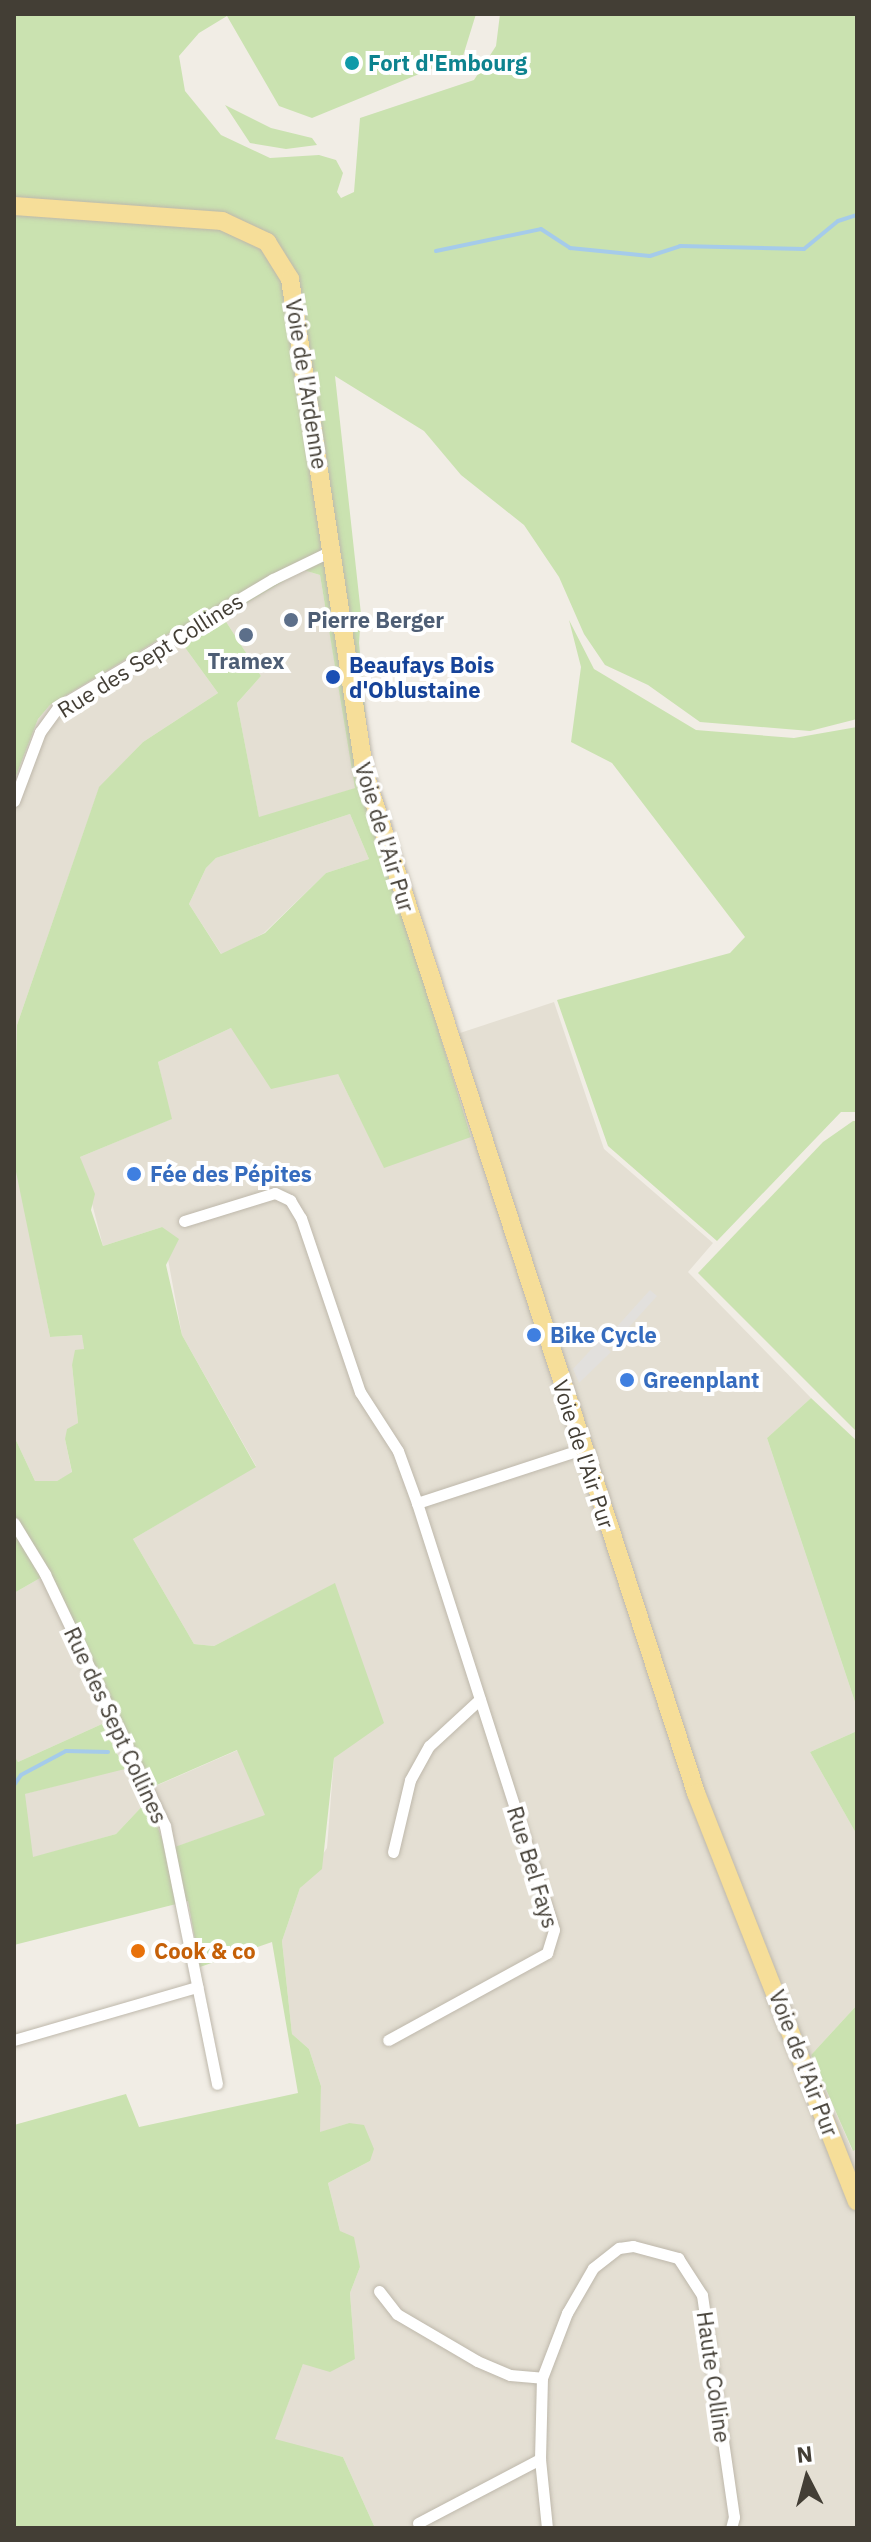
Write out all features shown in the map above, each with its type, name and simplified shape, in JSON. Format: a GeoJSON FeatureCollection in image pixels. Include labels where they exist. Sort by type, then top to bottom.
{"type":"FeatureCollection","features":[{"type":"Feature","properties":{"kind":"main road","name":"Voie de l'Ardenne"},"geometry":{"type":"LineString","coordinates":[[14,206],[222,221],[247,229],[275,250],[296,304],[331,551]]}},
{"type":"Feature","properties":{"kind":"main road","name":"Voie de l'Air Pur"},"geometry":{"type":"LineString","coordinates":[[331,551],[364,771],[696,1793],[857,2201]]}},
{"type":"Feature","properties":{"kind":"street","name":"Rue des Sept Collines"},"geometry":{"type":"LineString","coordinates":[[14,801],[40,732],[58,707],[273,579],[331,551]]}},
{"type":"Feature","properties":{"kind":"street","name":"Rue Bel Fays"},"geometry":{"type":"LineString","coordinates":[[184,1221],[275,1193],[290,1200],[301,1218],[360,1392],[398,1451],[417,1503],[554,1930],[553,1946],[388,2040]]}},
{"type":"Feature","properties":{"kind":"street"},"geometry":{"type":"LineString","coordinates":[[417,1503],[582,1449]]}},
{"type":"Feature","properties":{"kind":"street","name":"Rue des Sept Collines"},"geometry":{"type":"LineString","coordinates":[[14,1523],[45,1574],[165,1826],[217,2084]]}},
{"type":"Feature","properties":{"kind":"street"},"geometry":{"type":"LineString","coordinates":[[393,1852],[410,1780],[429,1746],[480,1699]]}},
{"type":"Feature","properties":{"kind":"street"},"geometry":{"type":"LineString","coordinates":[[14,2040],[197,1987]]}},
{"type":"Feature","properties":{"kind":"street","name":"Haute Colline"},"geometry":{"type":"LineString","coordinates":[[547,2528],[540,2459],[542,2378],[567,2313],[593,2268],[619,2248],[633,2246],[678,2258],[702,2295],[734,2517],[731,2528]]}},
{"type":"Feature","properties":{"kind":"street"},"geometry":{"type":"LineString","coordinates":[[379,2291],[397,2314],[477,2361],[510,2375],[542,2378]]}},
{"type":"Feature","properties":{"kind":"street"},"geometry":{"type":"LineString","coordinates":[[418,2523],[540,2459]]}},
{"type":"Feature","properties":{"kind":"shaded area"},"geometry":{"type":"Polygon","coordinates":[[[303,570],[320,575],[356,788],[259,818],[237,703],[261,676],[223,617],[303,570]]]}},
{"type":"Feature","properties":{"kind":"shaded area"},"geometry":{"type":"Polygon","coordinates":[[[173,631],[218,693],[143,742],[99,788],[17,1025],[19,1062],[14,1062],[14,781],[38,719],[50,705],[173,631]]]}},
{"type":"Feature","properties":{"kind":"shaded area"},"geometry":{"type":"Polygon","coordinates":[[[350,814],[369,859],[326,873],[264,933],[222,955],[189,904],[206,868],[216,858],[350,814]]]}},
{"type":"Feature","properties":{"kind":"shaded area"},"geometry":{"type":"Polygon","coordinates":[[[554,1002],[604,1149],[713,1243],[688,1272],[811,1398],[767,1438],[857,1708],[857,1731],[810,1752],[857,1835],[857,2005],[811,2055],[852,2150],[857,2149],[857,2528],[375,2528],[343,2457],[274,2440],[303,2364],[355,2359],[350,2293],[360,2267],[340,2231],[328,2183],[370,2161],[349,2123],[319,2133],[321,2086],[309,2049],[292,2034],[282,1941],[300,1888],[327,1848],[334,1758],[340,1752],[335,1584],[214,1646],[194,1644],[133,1539],[256,1466],[182,1335],[162,1227],[103,1246],[80,1157],[171,1119],[158,1062],[231,1028],[338,1074],[384,1167],[471,1136],[438,1026],[457,1034],[554,1002]]]}},
{"type":"Feature","properties":{"kind":"shaded area"},"geometry":{"type":"Polygon","coordinates":[[[15,1161],[50,1337],[83,1335],[84,1350],[72,1365],[78,1423],[65,1439],[72,1473],[57,1481],[35,1481],[14,1436],[15,1161]]]}},
{"type":"Feature","properties":{"kind":"shaded area"},"geometry":{"type":"Polygon","coordinates":[[[650,1290],[657,1296],[611,1347],[604,1341],[650,1290]]]}},
{"type":"Feature","properties":{"kind":"shaded area"},"geometry":{"type":"Polygon","coordinates":[[[599,1341],[611,1352],[579,1383],[573,1369],[599,1341]]]}},
{"type":"Feature","properties":{"kind":"shaded area"},"geometry":{"type":"Polygon","coordinates":[[[42,1577],[151,1788],[238,1750],[266,1816],[166,1850],[148,1800],[116,1834],[32,1858],[24,1794],[125,1768],[102,1724],[18,1762],[14,1755],[14,1593],[42,1577]]]}},
{"type":"Feature","properties":{"kind":"green space"},"geometry":{"type":"Polygon","coordinates":[[[14,14],[476,14],[463,56],[312,118],[279,106],[227,16],[199,33],[179,56],[185,91],[221,135],[270,158],[319,155],[336,160],[343,173],[337,192],[341,198],[354,192],[360,118],[474,80],[496,46],[500,14],[857,14],[857,719],[810,731],[700,722],[648,685],[605,665],[584,634],[559,577],[524,525],[461,475],[424,431],[335,376],[361,614],[359,643],[369,750],[389,868],[471,1137],[384,1168],[338,1074],[271,1089],[231,1028],[158,1062],[172,1119],[80,1157],[95,1194],[91,1210],[103,1246],[162,1227],[179,1239],[166,1265],[182,1335],[256,1467],[133,1539],[194,1644],[214,1646],[335,1583],[384,1723],[334,1758],[322,1869],[300,1888],[282,1941],[292,2034],[309,2049],[321,2086],[320,2132],[349,2123],[364,2125],[374,2149],[370,2161],[328,2183],[340,2231],[354,2237],[360,2267],[350,2293],[355,2359],[330,2372],[303,2364],[275,2439],[343,2457],[375,2528],[14,2528],[14,2125],[126,2094],[139,2127],[298,2093],[272,1942],[200,1967],[188,1901],[14,1945],[14,1755],[18,1762],[102,1724],[125,1769],[25,1794],[33,1857],[116,1834],[148,1800],[166,1850],[265,1815],[237,1750],[150,1788],[14,1519],[14,1436],[35,1481],[57,1481],[72,1472],[65,1439],[67,1429],[78,1423],[72,1365],[75,1350],[84,1349],[82,1335],[50,1337],[14,1162],[17,1025],[99,787],[143,742],[218,693],[173,631],[50,705],[38,719],[14,781],[14,14]],[[303,570],[223,617],[261,676],[237,703],[259,817],[355,788],[320,575],[303,570]],[[350,814],[216,858],[206,868],[189,904],[221,954],[265,933],[326,873],[369,859],[350,814]]]}},
{"type":"Feature","properties":{"kind":"green space"},"geometry":{"type":"Polygon","coordinates":[[[225,105],[271,128],[312,138],[317,145],[286,149],[250,143],[225,105]]]}},
{"type":"Feature","properties":{"kind":"green space"},"geometry":{"type":"Polygon","coordinates":[[[569,620],[594,669],[696,730],[794,738],[857,727],[857,1112],[841,1112],[717,1241],[608,1146],[557,1000],[730,953],[745,937],[612,763],[571,742],[581,667],[569,620]]]}},
{"type":"Feature","properties":{"kind":"green space"},"geometry":{"type":"Polygon","coordinates":[[[857,1121],[857,1432],[698,1273],[823,1142],[857,1121]]]}},
{"type":"Feature","properties":{"kind":"green space"},"geometry":{"type":"Polygon","coordinates":[[[811,1398],[857,1441],[857,1708],[767,1438],[811,1398]]]}},
{"type":"Feature","properties":{"kind":"green space"},"geometry":{"type":"Polygon","coordinates":[[[14,1529],[42,1577],[14,1593],[14,1529]]]}},
{"type":"Feature","properties":{"kind":"green space"},"geometry":{"type":"Polygon","coordinates":[[[857,1731],[857,1835],[810,1752],[857,1731]]]}},
{"type":"Feature","properties":{"kind":"green space"},"geometry":{"type":"Polygon","coordinates":[[[857,2005],[857,2149],[853,2151],[811,2055],[857,2005]]]}},
{"type":"Feature","properties":{"kind":"waterway"},"geometry":{"type":"LineString","coordinates":[[436,251],[541,229],[570,248],[650,256],[680,246],[804,249],[838,221],[857,215]]}},
{"type":"Feature","properties":{"kind":"waterway"},"geometry":{"type":"LineString","coordinates":[[14,1785],[21,1775],[66,1751],[108,1752]]}},
{"type":"Feature","properties":{"kind":"place","name":"Fort d'Embourg"},"geometry":{"type":"Point","coordinates":[352,63]}},
{"type":"Feature","properties":{"kind":"place","name":"Pierre Berger"},"geometry":{"type":"Point","coordinates":[291,620]}},
{"type":"Feature","properties":{"kind":"place","name":"Tramex"},"geometry":{"type":"Point","coordinates":[246,635]}},
{"type":"Feature","properties":{"kind":"place","name":"Beaufays Bois d'Oblustaine"},"geometry":{"type":"Point","coordinates":[333,677]}},
{"type":"Feature","properties":{"kind":"place","name":"Fée des Pépites"},"geometry":{"type":"Point","coordinates":[134,1174]}},
{"type":"Feature","properties":{"kind":"place","name":"Bike Cycle"},"geometry":{"type":"Point","coordinates":[534,1335]}},
{"type":"Feature","properties":{"kind":"place","name":"Greenplant"},"geometry":{"type":"Point","coordinates":[627,1380]}},
{"type":"Feature","properties":{"kind":"place","name":"Cook & co"},"geometry":{"type":"Point","coordinates":[138,1951]}}]}
